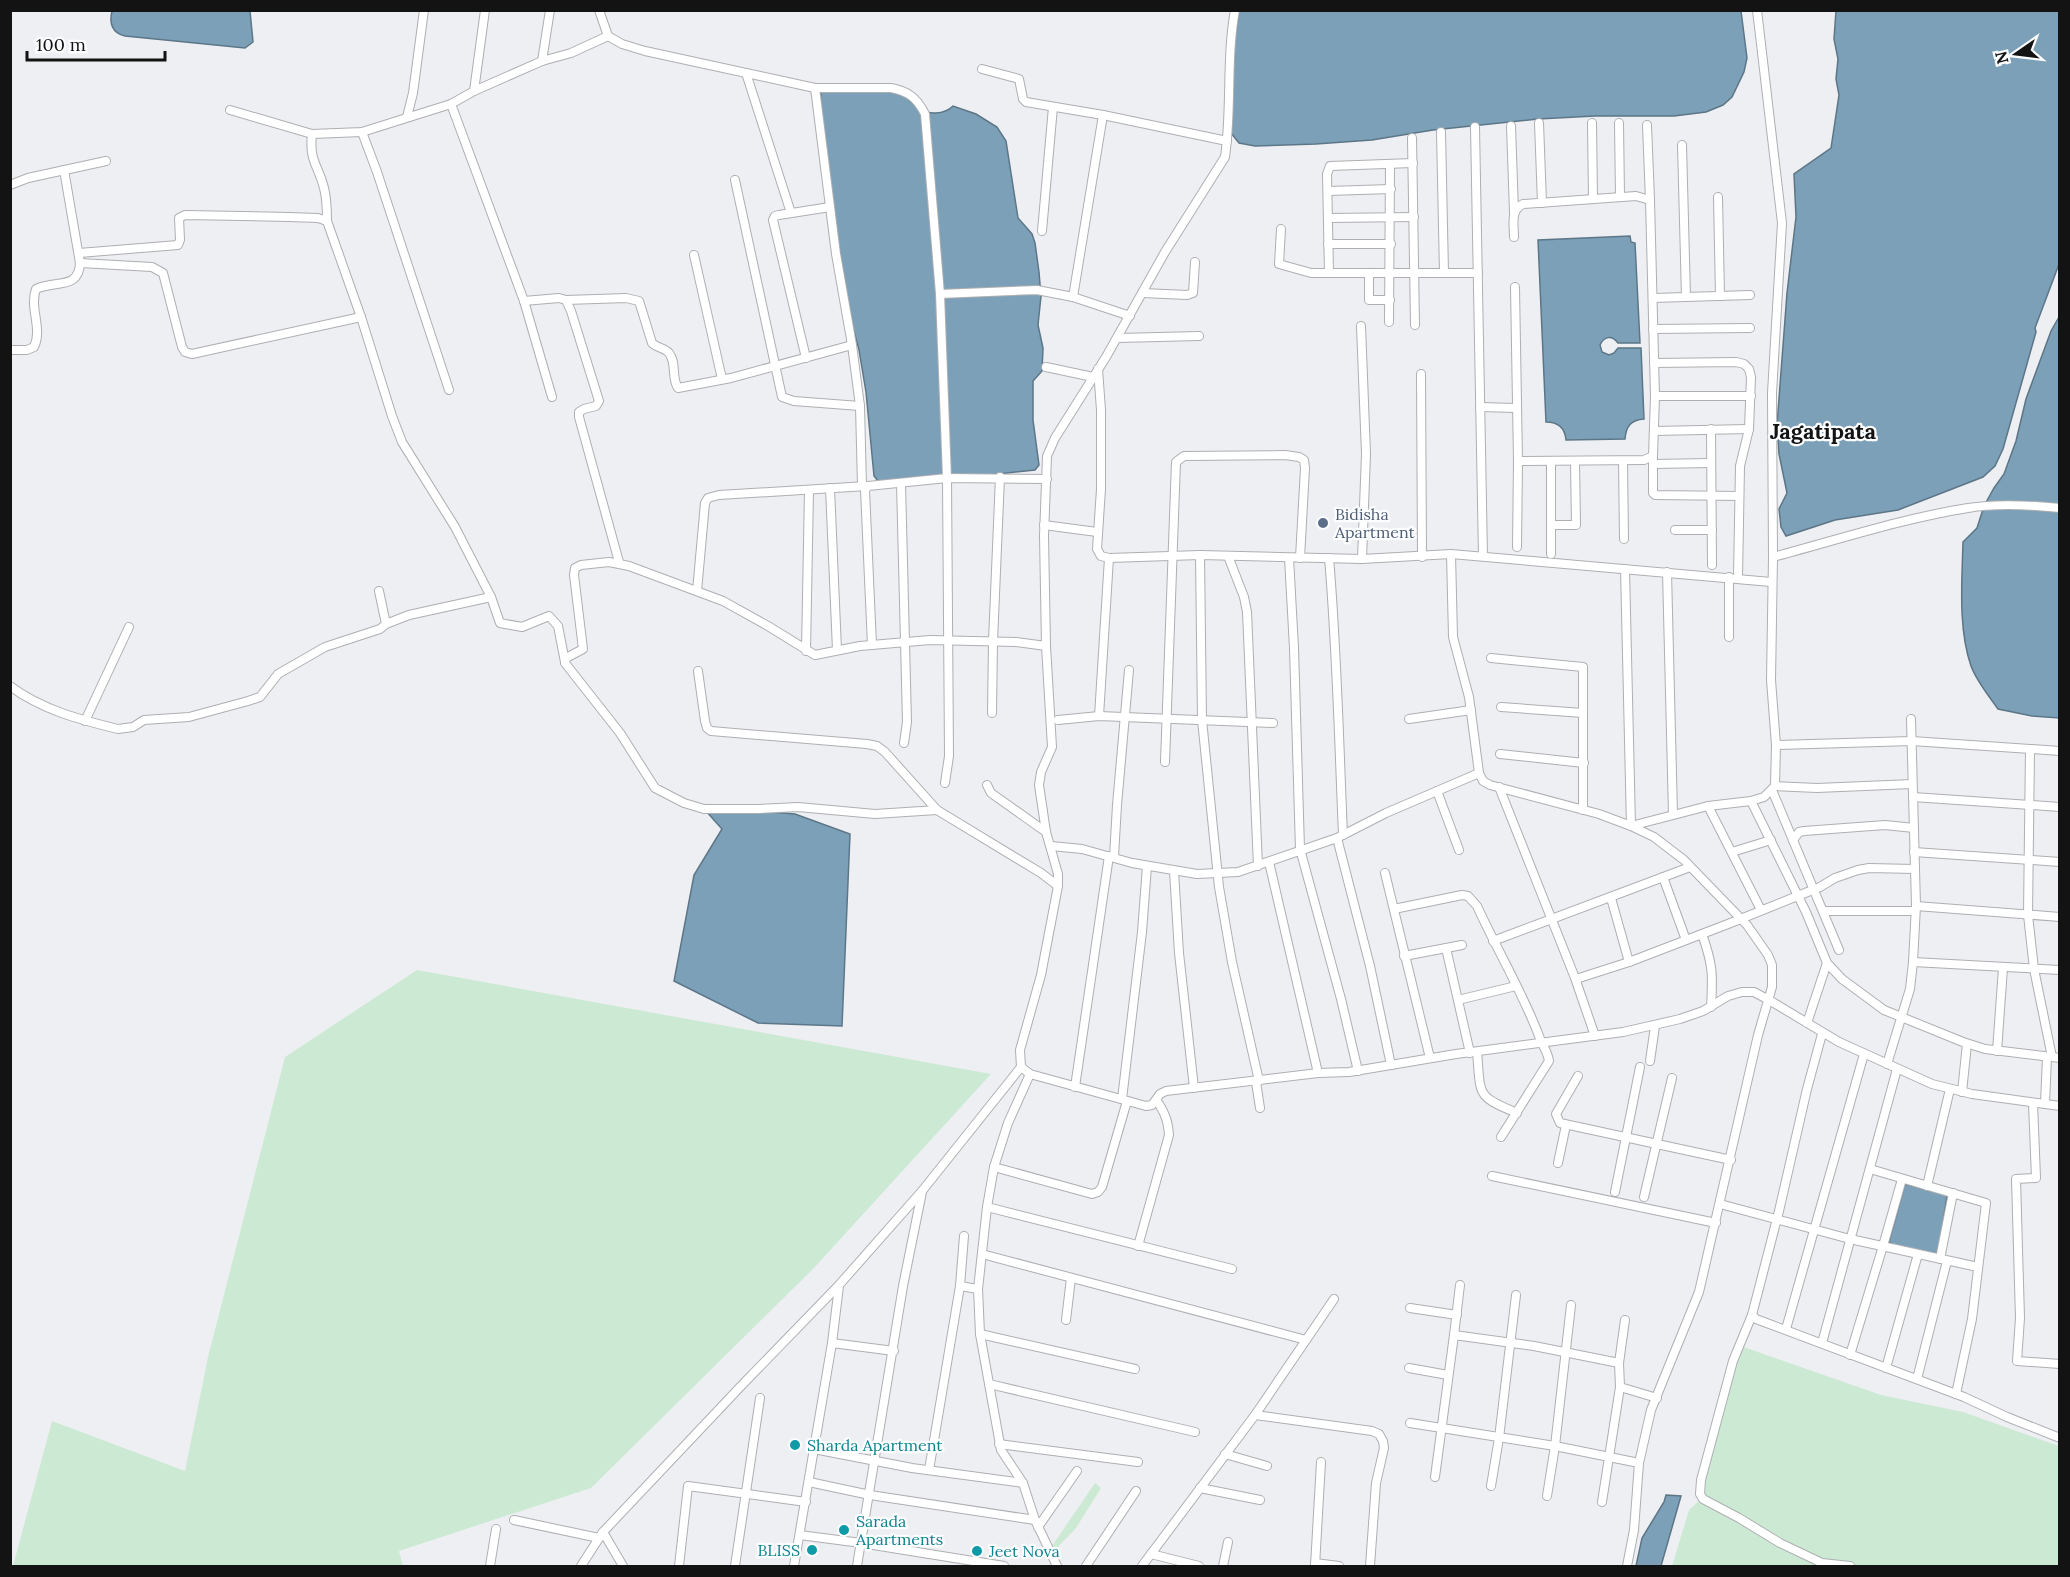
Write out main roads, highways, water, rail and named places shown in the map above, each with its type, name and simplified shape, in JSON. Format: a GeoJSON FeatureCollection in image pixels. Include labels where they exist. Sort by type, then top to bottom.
{"type":"FeatureCollection","features":[{"type":"Feature","properties":{"kind":"water"},"geometry":{"type":"Polygon","coordinates":[[[112,11],[250,11],[253,42],[245,48],[125,36],[117,33],[112,27],[112,11]]]}},
{"type":"Feature","properties":{"kind":"water"},"geometry":{"type":"Polygon","coordinates":[[[1239,11],[1741,11],[1747,58],[1744,72],[1732,97],[1723,105],[1706,112],[1674,116],[1538,119],[1433,130],[1372,140],[1255,146],[1239,143],[1231,133],[1233,53],[1239,11]]]}},
{"type":"Feature","properties":{"kind":"water"},"geometry":{"type":"Polygon","coordinates":[[[1836,11],[2059,11],[2059,264],[2035,328],[2036,332],[2003,449],[1995,466],[1983,477],[1898,510],[1835,520],[1786,536],[1781,527],[1779,509],[1787,493],[1779,454],[1777,425],[1787,293],[1796,217],[1794,174],[1831,148],[1839,95],[1836,79],[1838,59],[1834,39],[1836,11]]]}},
{"type":"Feature","properties":{"kind":"water"},"geometry":{"type":"Polygon","coordinates":[[[821,91],[899,93],[918,108],[931,113],[945,111],[953,106],[976,114],[997,127],[1006,141],[1018,218],[1032,234],[1039,272],[1041,296],[1038,325],[1043,348],[1042,371],[1033,381],[1033,420],[1039,465],[1035,470],[878,481],[874,476],[866,392],[859,350],[847,306],[820,106],[821,91]]]}},
{"type":"Feature","properties":{"kind":"water"},"geometry":{"type":"Polygon","coordinates":[[[1630,236],[1631,242],[1635,243],[1640,343],[1618,343],[1608,338],[1600,345],[1602,352],[1609,355],[1618,348],[1641,348],[1644,419],[1630,424],[1625,439],[1566,440],[1560,426],[1546,422],[1538,240],[1630,236]]]}},
{"type":"Feature","properties":{"kind":"water"},"geometry":{"type":"Polygon","coordinates":[[[2059,317],[2059,718],[2032,716],[1998,709],[1971,666],[1962,621],[1962,589],[1963,542],[1977,528],[1984,506],[2004,474],[2016,441],[2026,399],[2051,331],[2059,317]]]}},
{"type":"Feature","properties":{"kind":"water"},"geometry":{"type":"Polygon","coordinates":[[[710,807],[795,814],[850,834],[842,1026],[758,1023],[674,981],[694,875],[722,829],[706,811],[710,807]]]}},
{"type":"Feature","properties":{"kind":"water"},"geometry":{"type":"Polygon","coordinates":[[[1905,1184],[1947,1196],[1938,1255],[1889,1242],[1905,1184]]]}},
{"type":"Feature","properties":{"kind":"water"},"geometry":{"type":"Polygon","coordinates":[[[1666,1495],[1681,1496],[1661,1566],[1636,1566],[1642,1538],[1666,1495]]]}},
{"type":"Feature","properties":{"kind":"place","name":"Bidisha Apartment"},"geometry":{"type":"Point","coordinates":[1323,523]}},
{"type":"Feature","properties":{"kind":"place","name":"Sharda Apartment"},"geometry":{"type":"Point","coordinates":[795,1445]}},
{"type":"Feature","properties":{"kind":"place","name":"Sarada Apartments"},"geometry":{"type":"Point","coordinates":[844,1530]}},
{"type":"Feature","properties":{"kind":"place","name":"BLISS"},"geometry":{"type":"Point","coordinates":[812,1550]}},
{"type":"Feature","properties":{"kind":"place","name":"Jeet Nova"},"geometry":{"type":"Point","coordinates":[977,1551]}},
{"type":"Feature","properties":{"kind":"district","name":"Jagatipata"},"geometry":{"type":"Point","coordinates":[1823,431]}}]}
